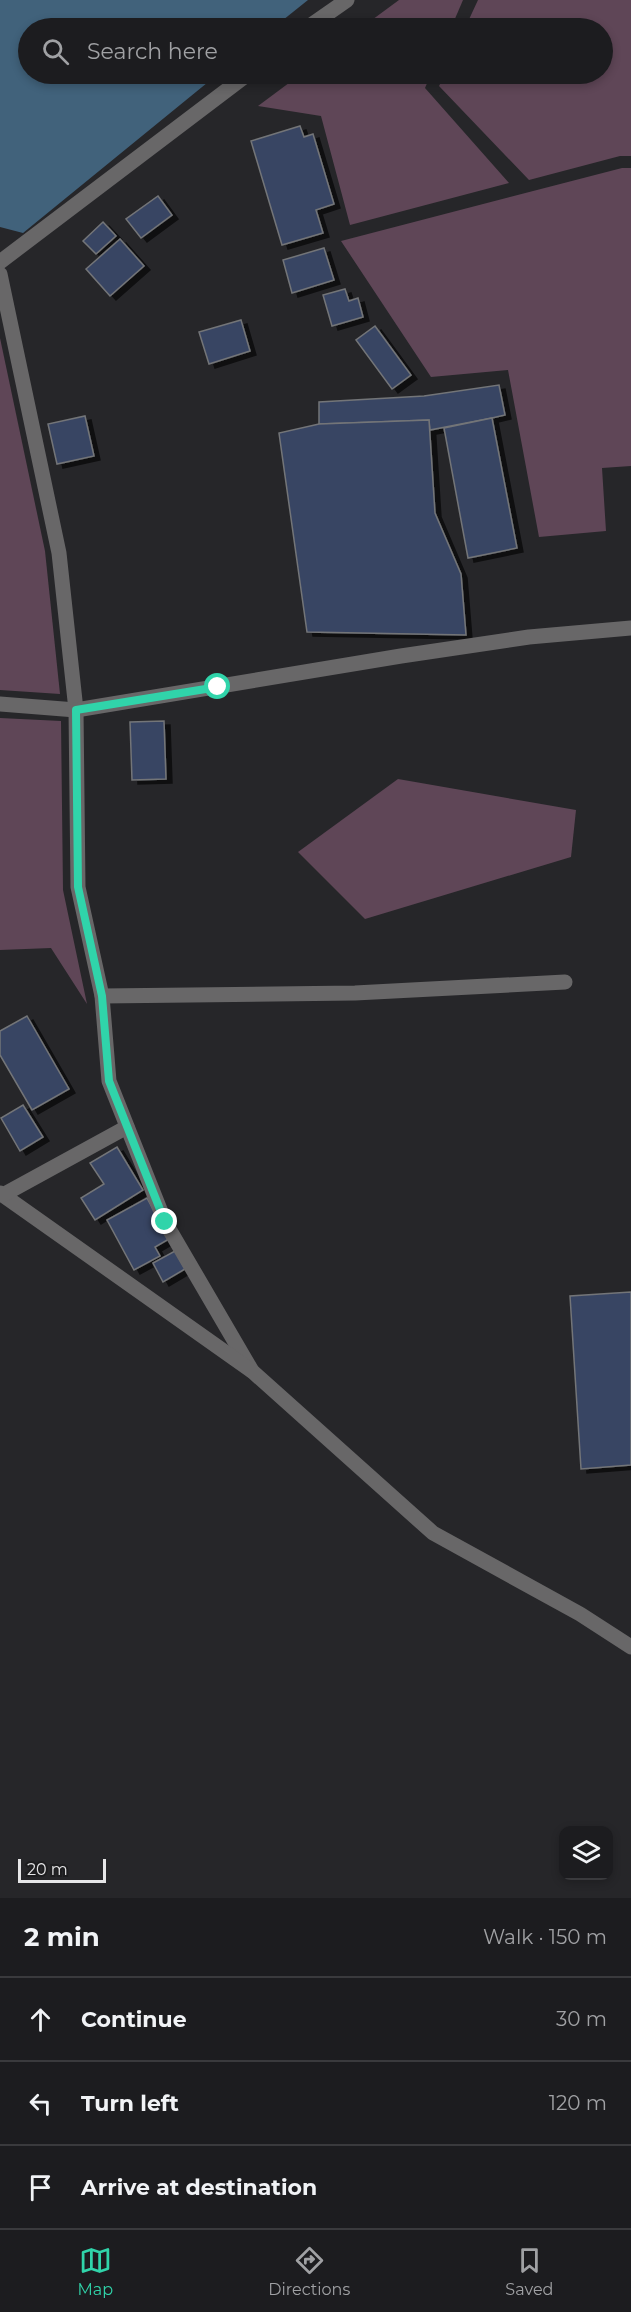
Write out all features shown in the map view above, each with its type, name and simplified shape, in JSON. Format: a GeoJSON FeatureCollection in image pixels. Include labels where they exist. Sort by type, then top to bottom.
{"type":"FeatureCollection","features":[{"type":"Feature","properties":{"kind":"street"},"geometry":{"type":"LineString","coordinates":[[321,18],[347,0]]}},
{"type":"Feature","properties":{"kind":"street"},"geometry":{"type":"LineString","coordinates":[[0,262],[235,84]]}},
{"type":"Feature","properties":{"kind":"street"},"geometry":{"type":"LineString","coordinates":[[0,274],[59,553],[76,710],[78,887],[102,996],[109,1081],[165,1222],[252,1371]]}},
{"type":"Feature","properties":{"kind":"street"},"geometry":{"type":"LineString","coordinates":[[0,704],[76,710],[413,654],[529,637],[631,628]]}},
{"type":"Feature","properties":{"kind":"street"},"geometry":{"type":"LineString","coordinates":[[102,996],[356,993],[565,982]]}},
{"type":"Feature","properties":{"kind":"street"},"geometry":{"type":"LineString","coordinates":[[127,1126],[1,1194],[252,1371],[433,1533],[579,1614],[631,1647]]}},
{"type":"Feature","properties":{"kind":"shaded area"},"geometry":{"type":"Polygon","coordinates":[[[399,0],[463,0],[455,18],[375,18],[399,0]]]}},
{"type":"Feature","properties":{"kind":"shaded area"},"geometry":{"type":"Polygon","coordinates":[[[478,0],[631,0],[631,156],[620,156],[529,180],[439,86],[440,84],[613,84],[613,18],[470,18],[478,0]]]}},
{"type":"Feature","properties":{"kind":"shaded area"},"geometry":{"type":"Polygon","coordinates":[[[288,84],[427,84],[425,88],[509,183],[350,225],[321,116],[258,106],[288,84]]]}},
{"type":"Feature","properties":{"kind":"shaded area"},"geometry":{"type":"Polygon","coordinates":[[[622,168],[631,168],[631,466],[602,468],[606,531],[539,537],[508,370],[431,377],[341,241],[622,168]]]}},
{"type":"Feature","properties":{"kind":"shaded area"},"geometry":{"type":"Polygon","coordinates":[[[0,338],[45,551],[60,694],[0,690],[0,338]]]}},
{"type":"Feature","properties":{"kind":"shaded area"},"geometry":{"type":"Polygon","coordinates":[[[0,718],[61,721],[63,890],[87,1004],[51,948],[0,950],[0,718]]]}},
{"type":"Feature","properties":{"kind":"shaded area"},"geometry":{"type":"Polygon","coordinates":[[[398,779],[576,810],[571,857],[365,919],[298,852],[398,779]]]}},
{"type":"Feature","properties":{"kind":"water"},"geometry":{"type":"Polygon","coordinates":[[[0,0],[308,0],[286,18],[18,18],[18,84],[206,84],[23,233],[0,227],[0,0]]]}},
{"type":"Feature","properties":{"kind":"building"},"geometry":{"type":"Polygon","coordinates":[[[300,126],[304,137],[313,134],[334,204],[316,210],[323,233],[282,245],[251,141],[300,126]]]}},
{"type":"Feature","properties":{"kind":"building"},"geometry":{"type":"Polygon","coordinates":[[[158,196],[172,215],[141,238],[126,219],[158,196]]]}},
{"type":"Feature","properties":{"kind":"building"},"geometry":{"type":"Polygon","coordinates":[[[103,222],[116,236],[96,254],[83,241],[103,222]]]}},
{"type":"Feature","properties":{"kind":"building"},"geometry":{"type":"Polygon","coordinates":[[[120,239],[144,266],[110,296],[86,269],[120,239]]]}},
{"type":"Feature","properties":{"kind":"building"},"geometry":{"type":"Polygon","coordinates":[[[324,248],[334,280],[292,293],[283,260],[324,248]]]}},
{"type":"Feature","properties":{"kind":"building"},"geometry":{"type":"Polygon","coordinates":[[[345,289],[349,301],[358,298],[363,317],[332,326],[323,295],[345,289]]]}},
{"type":"Feature","properties":{"kind":"building"},"geometry":{"type":"Polygon","coordinates":[[[241,320],[250,351],[209,364],[199,332],[241,320]]]}},
{"type":"Feature","properties":{"kind":"building"},"geometry":{"type":"Polygon","coordinates":[[[375,326],[411,375],[392,389],[356,340],[375,326]]]}},
{"type":"Feature","properties":{"kind":"building"},"geometry":{"type":"Polygon","coordinates":[[[499,385],[505,415],[492,418],[430,430],[429,420],[319,424],[319,402],[424,396],[499,385]]]}},
{"type":"Feature","properties":{"kind":"building"},"geometry":{"type":"Polygon","coordinates":[[[85,416],[94,456],[57,464],[48,424],[85,416]]]}},
{"type":"Feature","properties":{"kind":"building"},"geometry":{"type":"Polygon","coordinates":[[[492,418],[517,548],[468,558],[444,428],[492,418]]]}},
{"type":"Feature","properties":{"kind":"building"},"geometry":{"type":"Polygon","coordinates":[[[429,420],[435,513],[461,574],[466,635],[307,632],[279,433],[319,424],[429,420]]]}},
{"type":"Feature","properties":{"kind":"building"},"geometry":{"type":"Polygon","coordinates":[[[164,721],[166,779],[132,780],[130,722],[164,721]]]}},
{"type":"Feature","properties":{"kind":"building"},"geometry":{"type":"Polygon","coordinates":[[[27,1016],[69,1089],[32,1110],[0,1055],[0,1031],[27,1016]]]}},
{"type":"Feature","properties":{"kind":"building"},"geometry":{"type":"Polygon","coordinates":[[[23,1105],[43,1137],[20,1151],[1,1118],[23,1105]]]}},
{"type":"Feature","properties":{"kind":"building"},"geometry":{"type":"Polygon","coordinates":[[[117,1147],[143,1190],[95,1220],[81,1198],[104,1184],[90,1163],[117,1147]]]}},
{"type":"Feature","properties":{"kind":"building"},"geometry":{"type":"Polygon","coordinates":[[[147,1198],[169,1239],[155,1247],[160,1256],[134,1270],[107,1220],[147,1198]]]}},
{"type":"Feature","properties":{"kind":"building"},"geometry":{"type":"Polygon","coordinates":[[[175,1251],[185,1269],[163,1282],[153,1263],[175,1251]]]}},
{"type":"Feature","properties":{"kind":"building"},"geometry":{"type":"Polygon","coordinates":[[[631,1292],[631,1465],[581,1469],[570,1296],[631,1292]]]}},
{"type":"Feature","properties":{"kind":"route"},"geometry":{"type":"LineString","coordinates":[[165,1222],[109,1081],[102,996],[78,887],[76,710],[218,687]]}}]}
